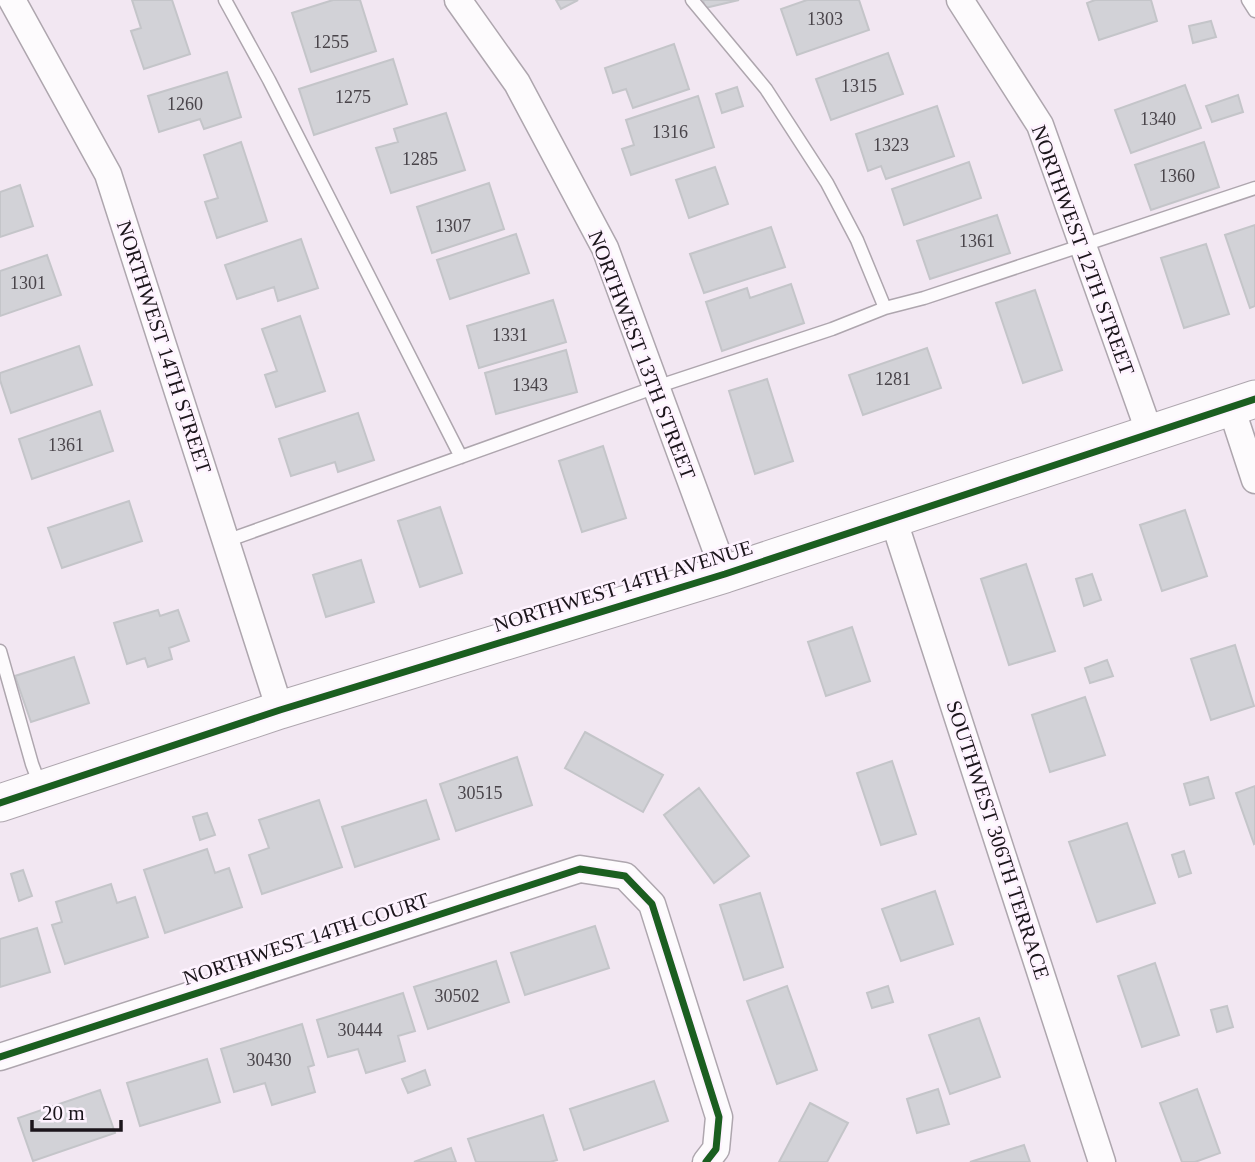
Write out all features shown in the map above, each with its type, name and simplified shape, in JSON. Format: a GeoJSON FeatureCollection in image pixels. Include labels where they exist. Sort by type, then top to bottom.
{"type":"FeatureCollection","features":[{"type":"Feature","properties":{"kind":"street","name":"NORTHWEST 14TH STREET"},"geometry":{"type":"LineString","coordinates":[[12,0],[108,174],[280,710]]}},
{"type":"Feature","properties":{"kind":"street","name":"NORTHWEST 13TH STREET"},"geometry":{"type":"LineString","coordinates":[[458,0],[517,83],[606,248],[725,573]]}},
{"type":"Feature","properties":{"kind":"street","name":"NORTHWEST 12TH STREET"},"geometry":{"type":"LineString","coordinates":[[960,0],[1040,125],[1150,434]]}},
{"type":"Feature","properties":{"kind":"street","name":"NORTHWEST 14TH AVENUE"},"geometry":{"type":"LineString","coordinates":[[0,803],[280,710],[725,573],[1243,403]]}},
{"type":"Feature","properties":{"kind":"street"},"geometry":{"type":"LineString","coordinates":[[1243,403],[1255,480]]}},
{"type":"Feature","properties":{"kind":"street","name":"SOUTHWEST 306TH TERRACE"},"geometry":{"type":"LineString","coordinates":[[894,518],[1102,1162]]}},
{"type":"Feature","properties":{"kind":"street","name":"NORTHWEST 14TH COURT"},"geometry":{"type":"LineString","coordinates":[[0,1057],[580,869],[625,876],[652,904],[719,1117],[710,1155]]}},
{"type":"Feature","properties":{"kind":"lane"},"geometry":{"type":"LineString","coordinates":[[225,0],[269,80],[461,457]]}},
{"type":"Feature","properties":{"kind":"lane"},"geometry":{"type":"LineString","coordinates":[[692,0],[766,89],[827,183],[857,240],[885,308]]}},
{"type":"Feature","properties":{"kind":"lane"},"geometry":{"type":"LineString","coordinates":[[1248,0],[1255,11]]}},
{"type":"Feature","properties":{"kind":"lane"},"geometry":{"type":"LineString","coordinates":[[226,541],[656,387],[832,329],[885,308],[924,298],[1255,188]]}},
{"type":"Feature","properties":{"kind":"lane"},"geometry":{"type":"LineString","coordinates":[[0,651],[41,789]]}},
{"type":"Feature","properties":{"kind":"building"},"geometry":{"type":"Polygon","coordinates":[[[132,0],[172,0],[190,54],[144,69],[131,31],[141,28],[132,0]]]}},
{"type":"Feature","properties":{"kind":"building"},"geometry":{"type":"Polygon","coordinates":[[[333,0],[360,0],[376,51],[311,72],[292,13],[333,0]]]}},
{"type":"Feature","properties":{"kind":"building"},"geometry":{"type":"Polygon","coordinates":[[[556,0],[578,0],[561,9],[556,0]]]}},
{"type":"Feature","properties":{"kind":"building"},"geometry":{"type":"Polygon","coordinates":[[[703,0],[739,0],[705,8],[703,0]]]}},
{"type":"Feature","properties":{"kind":"building"},"geometry":{"type":"Polygon","coordinates":[[[807,0],[859,0],[869,30],[797,55],[781,9],[807,0]]]}},
{"type":"Feature","properties":{"kind":"building"},"geometry":{"type":"Polygon","coordinates":[[[1095,0],[1151,0],[1157,21],[1099,40],[1087,3],[1095,0]]]}},
{"type":"Feature","properties":{"kind":"building"},"geometry":{"type":"Polygon","coordinates":[[[1211,21],[1216,37],[1193,43],[1189,26],[1211,21]]]}},
{"type":"Feature","properties":{"kind":"building"},"geometry":{"type":"Polygon","coordinates":[[[674,44],[689,89],[633,108],[626,89],[613,93],[605,68],[674,44]]]}},
{"type":"Feature","properties":{"kind":"building"},"geometry":{"type":"Polygon","coordinates":[[[888,53],[903,94],[831,120],[816,79],[888,53]]]}},
{"type":"Feature","properties":{"kind":"building"},"geometry":{"type":"Polygon","coordinates":[[[393,59],[407,104],[314,135],[299,89],[393,59]]]}},
{"type":"Feature","properties":{"kind":"building"},"geometry":{"type":"Polygon","coordinates":[[[227,72],[241,117],[204,129],[200,119],[159,132],[148,96],[227,72]]]}},
{"type":"Feature","properties":{"kind":"building"},"geometry":{"type":"Polygon","coordinates":[[[1185,85],[1201,128],[1131,153],[1115,110],[1185,85]]]}},
{"type":"Feature","properties":{"kind":"building"},"geometry":{"type":"Polygon","coordinates":[[[737,87],[743,106],[722,113],[716,94],[737,87]]]}},
{"type":"Feature","properties":{"kind":"building"},"geometry":{"type":"Polygon","coordinates":[[[1238,95],[1243,112],[1212,122],[1206,106],[1238,95]]]}},
{"type":"Feature","properties":{"kind":"building"},"geometry":{"type":"Polygon","coordinates":[[[698,96],[714,147],[631,175],[622,149],[634,145],[626,120],[698,96]]]}},
{"type":"Feature","properties":{"kind":"building"},"geometry":{"type":"Polygon","coordinates":[[[937,106],[954,156],[886,179],[881,166],[868,171],[856,134],[937,106]]]}},
{"type":"Feature","properties":{"kind":"building"},"geometry":{"type":"Polygon","coordinates":[[[446,113],[465,170],[391,193],[376,148],[398,142],[394,129],[446,113]]]}},
{"type":"Feature","properties":{"kind":"building"},"geometry":{"type":"Polygon","coordinates":[[[241,142],[267,221],[217,238],[205,202],[218,198],[204,155],[241,142]]]}},
{"type":"Feature","properties":{"kind":"building"},"geometry":{"type":"Polygon","coordinates":[[[1204,142],[1219,187],[1151,210],[1135,165],[1204,142]]]}},
{"type":"Feature","properties":{"kind":"building"},"geometry":{"type":"Polygon","coordinates":[[[969,162],[981,198],[904,225],[892,189],[969,162]]]}},
{"type":"Feature","properties":{"kind":"building"},"geometry":{"type":"Polygon","coordinates":[[[715,167],[728,204],[689,218],[676,180],[715,167]]]}},
{"type":"Feature","properties":{"kind":"building"},"geometry":{"type":"Polygon","coordinates":[[[489,183],[504,229],[432,253],[417,207],[489,183]]]}},
{"type":"Feature","properties":{"kind":"building"},"geometry":{"type":"Polygon","coordinates":[[[20,185],[33,226],[0,237],[0,192],[20,185]]]}},
{"type":"Feature","properties":{"kind":"building"},"geometry":{"type":"Polygon","coordinates":[[[997,215],[1010,253],[930,279],[917,241],[997,215]]]}},
{"type":"Feature","properties":{"kind":"building"},"geometry":{"type":"Polygon","coordinates":[[[1255,225],[1255,306],[1250,308],[1225,235],[1255,225]]]}},
{"type":"Feature","properties":{"kind":"building"},"geometry":{"type":"Polygon","coordinates":[[[771,227],[785,267],[704,293],[690,254],[771,227]]]}},
{"type":"Feature","properties":{"kind":"building"},"geometry":{"type":"Polygon","coordinates":[[[516,234],[529,273],[450,299],[437,260],[516,234]]]}},
{"type":"Feature","properties":{"kind":"building"},"geometry":{"type":"Polygon","coordinates":[[[301,239],[318,288],[278,301],[274,287],[237,299],[225,265],[301,239]]]}},
{"type":"Feature","properties":{"kind":"building"},"geometry":{"type":"Polygon","coordinates":[[[1206,244],[1229,314],[1184,328],[1161,258],[1206,244]]]}},
{"type":"Feature","properties":{"kind":"building"},"geometry":{"type":"Polygon","coordinates":[[[47,255],[61,295],[0,316],[0,271],[47,255]]]}},
{"type":"Feature","properties":{"kind":"building"},"geometry":{"type":"Polygon","coordinates":[[[791,284],[804,323],[722,351],[706,302],[747,288],[750,298],[791,284]]]}},
{"type":"Feature","properties":{"kind":"building"},"geometry":{"type":"Polygon","coordinates":[[[1035,290],[1062,370],[1023,383],[996,303],[1035,290]]]}},
{"type":"Feature","properties":{"kind":"building"},"geometry":{"type":"Polygon","coordinates":[[[553,300],[566,342],[479,368],[467,326],[553,300]]]}},
{"type":"Feature","properties":{"kind":"building"},"geometry":{"type":"Polygon","coordinates":[[[300,316],[325,391],[276,407],[265,375],[277,371],[262,329],[300,316]]]}},
{"type":"Feature","properties":{"kind":"building"},"geometry":{"type":"Polygon","coordinates":[[[79,346],[92,385],[11,413],[0,373],[79,346]]]}},
{"type":"Feature","properties":{"kind":"building"},"geometry":{"type":"Polygon","coordinates":[[[927,348],[941,388],[863,415],[849,375],[927,348]]]}},
{"type":"Feature","properties":{"kind":"building"},"geometry":{"type":"Polygon","coordinates":[[[566,350],[577,392],[496,414],[485,373],[566,350]]]}},
{"type":"Feature","properties":{"kind":"building"},"geometry":{"type":"Polygon","coordinates":[[[767,379],[793,461],[755,474],[729,391],[767,379]]]}},
{"type":"Feature","properties":{"kind":"building"},"geometry":{"type":"Polygon","coordinates":[[[100,411],[113,451],[32,479],[19,439],[100,411]]]}},
{"type":"Feature","properties":{"kind":"building"},"geometry":{"type":"Polygon","coordinates":[[[358,413],[374,460],[338,472],[335,462],[291,476],[279,439],[358,413]]]}},
{"type":"Feature","properties":{"kind":"building"},"geometry":{"type":"Polygon","coordinates":[[[603,446],[626,518],[582,532],[559,461],[603,446]]]}},
{"type":"Feature","properties":{"kind":"building"},"geometry":{"type":"Polygon","coordinates":[[[129,501],[142,541],[62,568],[48,528],[129,501]]]}},
{"type":"Feature","properties":{"kind":"building"},"geometry":{"type":"Polygon","coordinates":[[[440,507],[462,573],[420,587],[398,521],[440,507]]]}},
{"type":"Feature","properties":{"kind":"building"},"geometry":{"type":"Polygon","coordinates":[[[1185,510],[1207,576],[1162,591],[1140,525],[1185,510]]]}},
{"type":"Feature","properties":{"kind":"building"},"geometry":{"type":"Polygon","coordinates":[[[361,560],[374,602],[326,617],[313,575],[361,560]]]}},
{"type":"Feature","properties":{"kind":"building"},"geometry":{"type":"Polygon","coordinates":[[[1026,564],[1055,651],[1009,665],[981,579],[1026,564]]]}},
{"type":"Feature","properties":{"kind":"building"},"geometry":{"type":"Polygon","coordinates":[[[1092,574],[1101,600],[1084,606],[1076,579],[1092,574]]]}},
{"type":"Feature","properties":{"kind":"building"},"geometry":{"type":"Polygon","coordinates":[[[158,610],[160,616],[178,610],[189,641],[169,648],[172,659],[148,667],[145,658],[127,664],[114,623],[158,610]]]}},
{"type":"Feature","properties":{"kind":"building"},"geometry":{"type":"Polygon","coordinates":[[[852,627],[870,681],[826,696],[808,642],[852,627]]]}},
{"type":"Feature","properties":{"kind":"building"},"geometry":{"type":"Polygon","coordinates":[[[1235,645],[1254,706],[1211,720],[1191,659],[1235,645]]]}},
{"type":"Feature","properties":{"kind":"building"},"geometry":{"type":"Polygon","coordinates":[[[74,657],[89,703],[31,722],[15,676],[74,657]]]}},
{"type":"Feature","properties":{"kind":"building"},"geometry":{"type":"Polygon","coordinates":[[[1107,660],[1113,676],[1090,683],[1085,668],[1107,660]]]}},
{"type":"Feature","properties":{"kind":"building"},"geometry":{"type":"Polygon","coordinates":[[[1085,697],[1105,755],[1050,772],[1032,715],[1085,697]]]}},
{"type":"Feature","properties":{"kind":"building"},"geometry":{"type":"Polygon","coordinates":[[[585,732],[663,775],[643,812],[565,768],[585,732]]]}},
{"type":"Feature","properties":{"kind":"building"},"geometry":{"type":"Polygon","coordinates":[[[517,757],[532,805],[456,831],[440,784],[517,757]]]}},
{"type":"Feature","properties":{"kind":"building"},"geometry":{"type":"Polygon","coordinates":[[[892,761],[916,834],[881,845],[857,773],[892,761]]]}},
{"type":"Feature","properties":{"kind":"building"},"geometry":{"type":"Polygon","coordinates":[[[1208,777],[1214,798],[1190,805],[1184,784],[1208,777]]]}},
{"type":"Feature","properties":{"kind":"building"},"geometry":{"type":"Polygon","coordinates":[[[1255,786],[1255,843],[1254,844],[1236,793],[1255,786]]]}},
{"type":"Feature","properties":{"kind":"building"},"geometry":{"type":"Polygon","coordinates":[[[699,788],[749,856],[714,883],[664,815],[699,788]]]}},
{"type":"Feature","properties":{"kind":"building"},"geometry":{"type":"Polygon","coordinates":[[[319,800],[342,867],[262,894],[249,855],[269,848],[259,820],[319,800]]]}},
{"type":"Feature","properties":{"kind":"building"},"geometry":{"type":"Polygon","coordinates":[[[426,800],[439,839],[355,867],[342,827],[426,800]]]}},
{"type":"Feature","properties":{"kind":"building"},"geometry":{"type":"Polygon","coordinates":[[[207,813],[215,835],[200,840],[193,817],[207,813]]]}},
{"type":"Feature","properties":{"kind":"building"},"geometry":{"type":"Polygon","coordinates":[[[1127,823],[1155,903],[1097,922],[1069,842],[1127,823]]]}},
{"type":"Feature","properties":{"kind":"building"},"geometry":{"type":"Polygon","coordinates":[[[207,849],[215,873],[229,868],[242,907],[165,933],[144,870],[207,849]]]}},
{"type":"Feature","properties":{"kind":"building"},"geometry":{"type":"Polygon","coordinates":[[[1184,851],[1191,873],[1179,877],[1172,855],[1184,851]]]}},
{"type":"Feature","properties":{"kind":"building"},"geometry":{"type":"Polygon","coordinates":[[[23,870],[32,896],[19,901],[11,874],[23,870]]]}},
{"type":"Feature","properties":{"kind":"building"},"geometry":{"type":"Polygon","coordinates":[[[111,884],[117,903],[135,897],[148,937],[65,964],[52,925],[62,922],[56,902],[111,884]]]}},
{"type":"Feature","properties":{"kind":"building"},"geometry":{"type":"Polygon","coordinates":[[[935,891],[953,944],[901,961],[882,909],[935,891]]]}},
{"type":"Feature","properties":{"kind":"building"},"geometry":{"type":"Polygon","coordinates":[[[760,893],[783,967],[744,980],[720,905],[760,893]]]}},
{"type":"Feature","properties":{"kind":"building"},"geometry":{"type":"Polygon","coordinates":[[[595,926],[609,968],[525,995],[511,953],[595,926]]]}},
{"type":"Feature","properties":{"kind":"building"},"geometry":{"type":"Polygon","coordinates":[[[37,928],[50,972],[0,987],[0,939],[37,928]]]}},
{"type":"Feature","properties":{"kind":"building"},"geometry":{"type":"Polygon","coordinates":[[[496,961],[509,1002],[428,1029],[414,987],[496,961]]]}},
{"type":"Feature","properties":{"kind":"building"},"geometry":{"type":"Polygon","coordinates":[[[1155,963],[1179,1035],[1142,1047],[1118,976],[1155,963]]]}},
{"type":"Feature","properties":{"kind":"building"},"geometry":{"type":"Polygon","coordinates":[[[787,986],[817,1070],[777,1084],[747,1001],[787,986]]]}},
{"type":"Feature","properties":{"kind":"building"},"geometry":{"type":"Polygon","coordinates":[[[888,986],[893,1002],[872,1008],[867,993],[888,986]]]}},
{"type":"Feature","properties":{"kind":"building"},"geometry":{"type":"Polygon","coordinates":[[[403,993],[415,1031],[398,1036],[405,1061],[366,1073],[358,1049],[328,1057],[317,1020],[403,993]]]}},
{"type":"Feature","properties":{"kind":"building"},"geometry":{"type":"Polygon","coordinates":[[[1227,1006],[1233,1027],[1217,1032],[1211,1010],[1227,1006]]]}},
{"type":"Feature","properties":{"kind":"building"},"geometry":{"type":"Polygon","coordinates":[[[979,1018],[1000,1077],[950,1094],[929,1035],[979,1018]]]}},
{"type":"Feature","properties":{"kind":"building"},"geometry":{"type":"Polygon","coordinates":[[[302,1024],[314,1065],[308,1067],[315,1092],[272,1105],[265,1083],[234,1092],[221,1049],[302,1024]]]}},
{"type":"Feature","properties":{"kind":"building"},"geometry":{"type":"Polygon","coordinates":[[[207,1059],[220,1102],[140,1126],[127,1083],[207,1059]]]}},
{"type":"Feature","properties":{"kind":"building"},"geometry":{"type":"Polygon","coordinates":[[[425,1070],[430,1085],[408,1093],[402,1079],[425,1070]]]}},
{"type":"Feature","properties":{"kind":"building"},"geometry":{"type":"Polygon","coordinates":[[[654,1081],[668,1121],[584,1150],[570,1109],[654,1081]]]}},
{"type":"Feature","properties":{"kind":"building"},"geometry":{"type":"Polygon","coordinates":[[[938,1089],[949,1124],[917,1133],[907,1099],[938,1089]]]}},
{"type":"Feature","properties":{"kind":"building"},"geometry":{"type":"Polygon","coordinates":[[[1197,1089],[1220,1153],[1195,1162],[1182,1162],[1160,1103],[1197,1089]]]}},
{"type":"Feature","properties":{"kind":"building"},"geometry":{"type":"Polygon","coordinates":[[[100,1090],[115,1133],[33,1161],[18,1118],[100,1090]]]}},
{"type":"Feature","properties":{"kind":"building"},"geometry":{"type":"Polygon","coordinates":[[[810,1103],[848,1123],[827,1162],[779,1162],[810,1103]]]}},
{"type":"Feature","properties":{"kind":"building"},"geometry":{"type":"Polygon","coordinates":[[[543,1115],[557,1160],[476,1162],[468,1139],[543,1115]]]}},
{"type":"Feature","properties":{"kind":"building"},"geometry":{"type":"Polygon","coordinates":[[[1024,1145],[1030,1162],[970,1162],[1024,1145]]]}},
{"type":"Feature","properties":{"kind":"building"},"geometry":{"type":"Polygon","coordinates":[[[451,1148],[456,1162],[414,1162],[451,1148]]]}},
{"type":"Feature","properties":{"kind":"cycle path"},"geometry":{"type":"LineString","coordinates":[[0,803],[280,710],[725,574],[1255,399]]}},
{"type":"Feature","properties":{"kind":"cycle path"},"geometry":{"type":"LineString","coordinates":[[0,1057],[580,869],[625,876],[652,904],[719,1117],[716,1149],[706,1162]]}}]}
